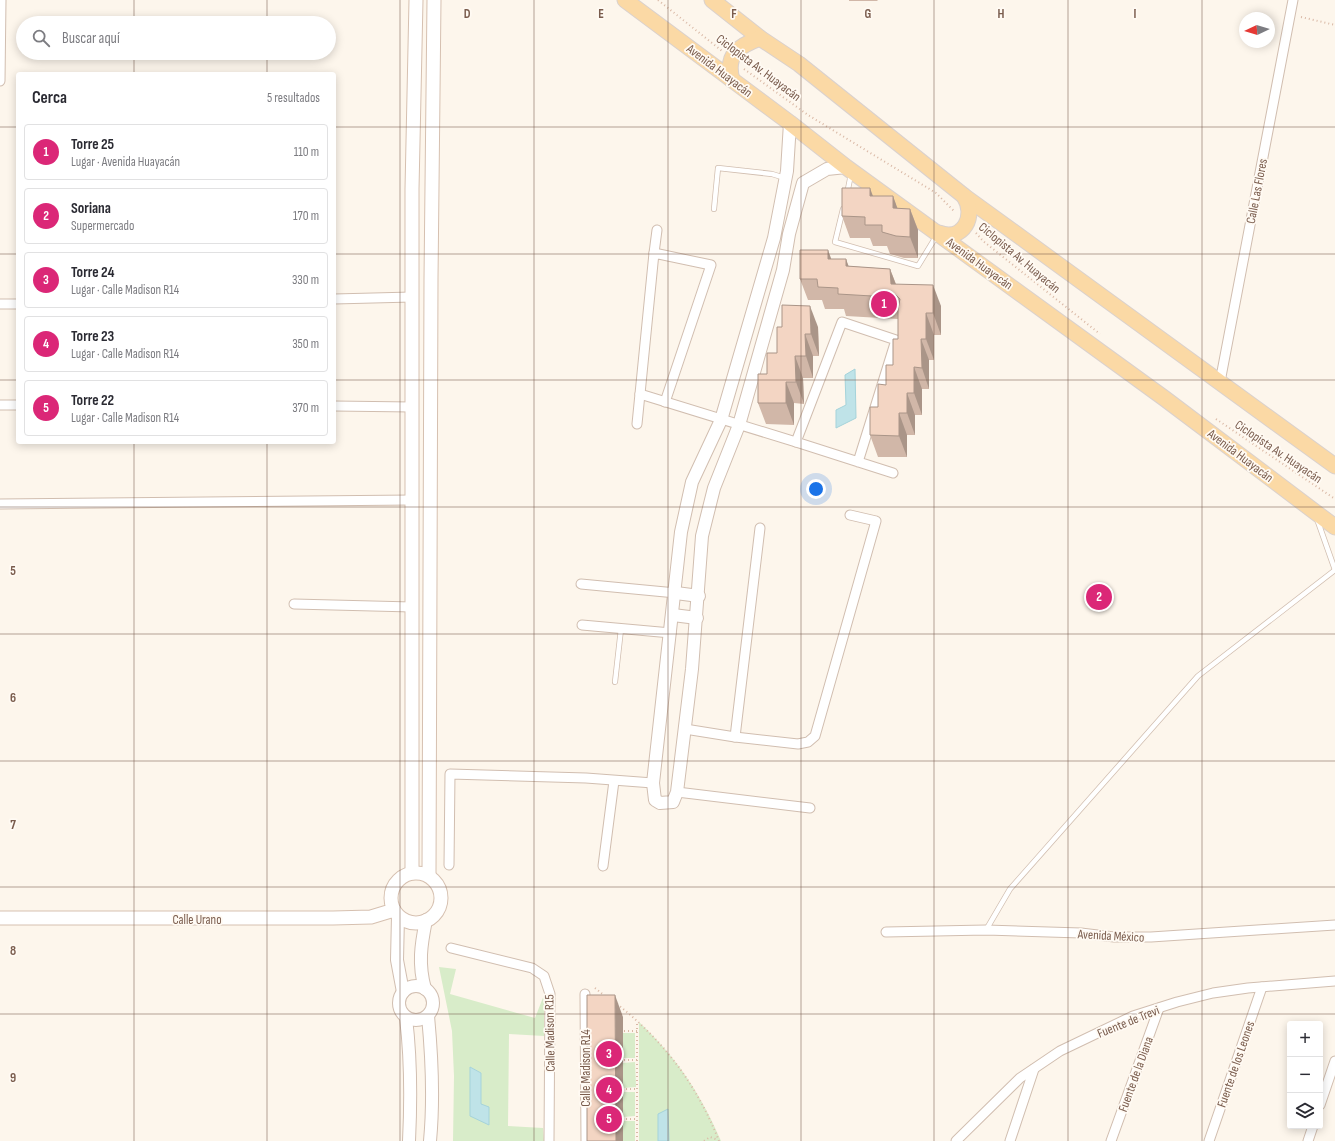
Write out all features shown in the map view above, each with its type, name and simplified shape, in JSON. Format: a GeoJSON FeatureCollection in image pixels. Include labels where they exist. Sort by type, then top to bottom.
{"type":"FeatureCollection","features":[{"type":"Feature","properties":{"kind":"main road"},"geometry":{"type":"LineString","coordinates":[[412,872],[412,189],[416,0]]}},
{"type":"Feature","properties":{"kind":"main road"},"geometry":{"type":"LineString","coordinates":[[429,876],[430,364],[434,0]]}},
{"type":"Feature","properties":{"kind":"main road","name":"Avenida Huayacán"},"geometry":{"type":"LineString","coordinates":[[625,0],[849,169],[1164,398],[1335,527]]}},
{"type":"Feature","properties":{"kind":"main road"},"geometry":{"type":"LineString","coordinates":[[712,0],[760,38],[799,64],[964,196],[1335,466]]}},
{"type":"Feature","properties":{"kind":"main road"},"geometry":{"type":"LineString","coordinates":[[732,80],[730,71],[731,59],[738,48],[760,38]]}},
{"type":"Feature","properties":{"kind":"main road"},"geometry":{"type":"LineString","coordinates":[[938,233],[950,236],[958,232],[967,223],[969,207],[964,196]]}},
{"type":"Feature","properties":{"kind":"main road"},"geometry":{"type":"LineString","coordinates":[[412,364],[430,364]]}},
{"type":"Feature","properties":{"kind":"main road"},"geometry":{"type":"LineString","coordinates":[[412,872],[418,872],[429,876],[438,886],[441,899],[437,910],[426,920],[412,922],[396,913],[391,894],[393,887],[404,875],[412,872]]}},
{"type":"Feature","properties":{"kind":"main road","name":"Calle Urano"},"geometry":{"type":"LineString","coordinates":[[0,918],[333,918],[371,917],[396,913]]}},
{"type":"Feature","properties":{"kind":"street"},"geometry":{"type":"LineString","coordinates":[[0,81],[1,0]]}},
{"type":"Feature","properties":{"kind":"street","name":"Calle Las Flores"},"geometry":{"type":"LineString","coordinates":[[1220,382],[1293,0]]}},
{"type":"Feature","properties":{"kind":"street"},"geometry":{"type":"LineString","coordinates":[[790,123],[785,178],[774,238],[767,265],[721,420],[692,482],[681,532],[676,593],[653,783],[656,800],[660,803],[673,802],[677,792],[699,596],[704,530],[714,488],[739,425],[783,270],[789,234],[803,183]]}},
{"type":"Feature","properties":{"kind":"street"},"geometry":{"type":"LineString","coordinates":[[785,178],[792,182],[803,183],[827,169],[849,169]]}},
{"type":"Feature","properties":{"kind":"street"},"geometry":{"type":"LineString","coordinates":[[637,424],[657,230]]}},
{"type":"Feature","properties":{"kind":"street"},"geometry":{"type":"LineString","coordinates":[[654,253],[712,265],[665,402]]}},
{"type":"Feature","properties":{"kind":"street"},"geometry":{"type":"LineString","coordinates":[[767,265],[783,270]]}},
{"type":"Feature","properties":{"kind":"street"},"geometry":{"type":"LineString","coordinates":[[336,299],[412,297]]}},
{"type":"Feature","properties":{"kind":"street"},"geometry":{"type":"LineString","coordinates":[[0,304],[16,304]]}},
{"type":"Feature","properties":{"kind":"street"},"geometry":{"type":"LineString","coordinates":[[796,442],[842,322],[897,337],[858,462]]}},
{"type":"Feature","properties":{"kind":"street"},"geometry":{"type":"LineString","coordinates":[[640,394],[893,473]]}},
{"type":"Feature","properties":{"kind":"street"},"geometry":{"type":"LineString","coordinates":[[0,405],[16,405]]}},
{"type":"Feature","properties":{"kind":"street"},"geometry":{"type":"LineString","coordinates":[[336,406],[412,407]]}},
{"type":"Feature","properties":{"kind":"street"},"geometry":{"type":"LineString","coordinates":[[0,504],[412,500]]}},
{"type":"Feature","properties":{"kind":"street"},"geometry":{"type":"LineString","coordinates":[[685,729],[735,737],[798,744],[808,742],[815,736],[876,521],[850,515]]}},
{"type":"Feature","properties":{"kind":"street"},"geometry":{"type":"LineString","coordinates":[[735,737],[760,528]]}},
{"type":"Feature","properties":{"kind":"street"},"geometry":{"type":"LineString","coordinates":[[581,584],[699,596]]}},
{"type":"Feature","properties":{"kind":"street"},"geometry":{"type":"LineString","coordinates":[[294,604],[412,607]]}},
{"type":"Feature","properties":{"kind":"street"},"geometry":{"type":"LineString","coordinates":[[673,615],[696,618]]}},
{"type":"Feature","properties":{"kind":"street"},"geometry":{"type":"LineString","coordinates":[[582,625],[671,634]]}},
{"type":"Feature","properties":{"kind":"street"},"geometry":{"type":"LineString","coordinates":[[449,865],[450,774],[614,780],[653,783]]}},
{"type":"Feature","properties":{"kind":"street"},"geometry":{"type":"LineString","coordinates":[[603,866],[614,780]]}},
{"type":"Feature","properties":{"kind":"street"},"geometry":{"type":"LineString","coordinates":[[677,792],[810,808]]}},
{"type":"Feature","properties":{"kind":"street"},"geometry":{"type":"LineString","coordinates":[[396,913],[397,960],[403,992]]}},
{"type":"Feature","properties":{"kind":"street"},"geometry":{"type":"LineString","coordinates":[[425,989],[420,970],[420,957],[426,920]]}},
{"type":"Feature","properties":{"kind":"street","name":"Avenida México"},"geometry":{"type":"LineString","coordinates":[[886,932],[986,930],[1081,933],[1114,937],[1151,937],[1335,925]]}},
{"type":"Feature","properties":{"kind":"street","name":"Calle Madison R15"},"geometry":{"type":"LineString","coordinates":[[451,948],[532,968],[544,976],[550,994],[549,1141]]}},
{"type":"Feature","properties":{"kind":"street","name":"Fuente de Trevi"},"geometry":{"type":"LineString","coordinates":[[956,1141],[994,1101],[1020,1078],[1060,1051],[1132,1016],[1213,993],[1335,981]]}},
{"type":"Feature","properties":{"kind":"street"},"geometry":{"type":"LineString","coordinates":[[414,986],[425,989],[431,994],[433,1002],[432,1010],[428,1016],[418,1021],[406,1018],[401,1013],[399,1006],[400,998],[403,992],[414,986]]}},
{"type":"Feature","properties":{"kind":"street","name":"Fuente de los Leones"},"geometry":{"type":"LineString","coordinates":[[1208,1141],[1262,987]]}},
{"type":"Feature","properties":{"kind":"street","name":"Calle Madison R14"},"geometry":{"type":"LineString","coordinates":[[585,994],[586,1141]]}},
{"type":"Feature","properties":{"kind":"street","name":"Fuente de la Diana"},"geometry":{"type":"LineString","coordinates":[[1111,1141],[1159,1008]]}},
{"type":"Feature","properties":{"kind":"street"},"geometry":{"type":"LineString","coordinates":[[406,1018],[410,1056],[409,1138],[419,1141],[430,1140],[433,1106],[428,1016]]}},
{"type":"Feature","properties":{"kind":"street"},"geometry":{"type":"LineString","coordinates":[[1323,1096],[1335,1061]]}},
{"type":"Feature","properties":{"kind":"street"},"geometry":{"type":"LineString","coordinates":[[1010,1141],[1034,1069]]}},
{"type":"Feature","properties":{"kind":"street"},"geometry":{"type":"LineString","coordinates":[[1323,1100],[1335,1081]]}},
{"type":"Feature","properties":{"kind":"street"},"geometry":{"type":"LineString","coordinates":[[1308,1141],[1312,1129]]}},
{"type":"Feature","properties":{"kind":"lane"},"geometry":{"type":"LineString","coordinates":[[714,209],[718,168],[772,174],[785,178]]}},
{"type":"Feature","properties":{"kind":"lane"},"geometry":{"type":"LineString","coordinates":[[845,199],[849,169]]}},
{"type":"Feature","properties":{"kind":"lane"},"geometry":{"type":"LineString","coordinates":[[844,206],[835,242],[918,266],[938,233]]}},
{"type":"Feature","properties":{"kind":"lane"},"geometry":{"type":"LineString","coordinates":[[986,930],[1010,890],[1198,676],[1335,570],[1315,512]]}},
{"type":"Feature","properties":{"kind":"lane"},"geometry":{"type":"LineString","coordinates":[[615,682],[621,629]]}},
{"type":"Feature","properties":{"kind":"path","name":"Ciclopista Av. Huayacán"},"geometry":{"type":"LineString","coordinates":[[658,0],[731,59],[808,115],[936,192],[983,241],[1106,338]]}},
{"type":"Feature","properties":{"kind":"path"},"geometry":{"type":"LineString","coordinates":[[1290,14],[1335,25]]}},
{"type":"Feature","properties":{"kind":"path","name":"Ciclopista Av. Huayacán"},"geometry":{"type":"LineString","coordinates":[[1211,416],[1335,499]]}},
{"type":"Feature","properties":{"kind":"path"},"geometry":{"type":"LineString","coordinates":[[595,988],[608,997]]}},
{"type":"Feature","properties":{"kind":"path"},"geometry":{"type":"LineString","coordinates":[[614,1001],[664,1048],[683,1072],[700,1097],[719,1141]]}},
{"type":"Feature","properties":{"kind":"path"},"geometry":{"type":"LineString","coordinates":[[637,1022],[637,1141]]}},
{"type":"Feature","properties":{"kind":"path"},"geometry":{"type":"LineString","coordinates":[[615,1031],[637,1031]]}},
{"type":"Feature","properties":{"kind":"path"},"geometry":{"type":"LineString","coordinates":[[615,1060],[637,1060]]}},
{"type":"Feature","properties":{"kind":"path"},"geometry":{"type":"LineString","coordinates":[[615,1089],[637,1089]]}},
{"type":"Feature","properties":{"kind":"path"},"geometry":{"type":"LineString","coordinates":[[615,1119],[637,1119]]}},
{"type":"Feature","properties":{"kind":"path"},"geometry":{"type":"LineString","coordinates":[[704,1141],[710,1137],[719,1141]]}},
{"type":"Feature","properties":{"kind":"green space"},"geometry":{"type":"Polygon","coordinates":[[[439,967],[456,969],[450,994],[535,1018],[544,995],[544,1036],[509,1034],[508,1126],[543,1128],[544,1141],[453,1141],[454,1076],[452,1031],[439,967]],[[470,1067],[470,1116],[481,1104],[481,1073],[470,1067]]]}},
{"type":"Feature","properties":{"kind":"green space"},"geometry":{"type":"Polygon","coordinates":[[[639,1022],[665,1049],[686,1077],[705,1107],[721,1141],[639,1141],[639,1022]]]}},
{"type":"Feature","properties":{"kind":"green space"},"geometry":{"type":"Polygon","coordinates":[[[623,1033],[635,1033],[635,1058],[623,1058],[623,1033]]]}},
{"type":"Feature","properties":{"kind":"green space"},"geometry":{"type":"Polygon","coordinates":[[[635,1062],[636,1087],[623,1088],[623,1063],[635,1062]]]}},
{"type":"Feature","properties":{"kind":"green space"},"geometry":{"type":"Polygon","coordinates":[[[623,1092],[635,1092],[635,1116],[623,1117],[623,1092]]]}},
{"type":"Feature","properties":{"kind":"green space"},"geometry":{"type":"Polygon","coordinates":[[[623,1121],[635,1121],[635,1141],[623,1141],[623,1121]]]}},
{"type":"Feature","properties":{"kind":"water"},"geometry":{"type":"Polygon","coordinates":[[[855,369],[856,418],[836,428],[836,410],[846,405],[845,375],[855,369]]]}},
{"type":"Feature","properties":{"kind":"water"},"geometry":{"type":"Polygon","coordinates":[[[470,1067],[481,1073],[481,1104],[489,1107],[489,1125],[470,1116],[470,1067]]]}},
{"type":"Feature","properties":{"kind":"water"},"geometry":{"type":"Polygon","coordinates":[[[668,1109],[669,1141],[658,1141],[658,1114],[668,1109]]]}},
{"type":"Feature","properties":{"kind":"building"},"geometry":{"type":"Polygon","coordinates":[[[842,188],[870,188],[870,196],[893,196],[893,208],[910,209],[910,237],[896,236],[882,232],[882,225],[865,225],[865,217],[842,216],[842,188]]]}},
{"type":"Feature","properties":{"kind":"building"},"geometry":{"type":"Polygon","coordinates":[[[800,250],[828,250],[828,259],[846,259],[846,266],[890,269],[891,284],[933,285],[933,313],[926,313],[926,339],[921,339],[922,368],[914,367],[914,393],[907,393],[907,413],[899,413],[899,436],[870,435],[870,407],[878,407],[878,384],[886,385],[886,365],[893,365],[893,339],[898,339],[898,309],[900,299],[896,295],[889,297],[838,294],[838,288],[818,287],[817,279],[800,279],[800,250]]]}},
{"type":"Feature","properties":{"kind":"building"},"geometry":{"type":"Polygon","coordinates":[[[782,305],[810,306],[811,334],[805,334],[806,356],[795,356],[796,382],[786,382],[786,403],[758,403],[758,374],[767,374],[767,353],[777,353],[777,327],[782,327],[782,305]]]}},
{"type":"Feature","properties":{"kind":"building"},"geometry":{"type":"Polygon","coordinates":[[[587,995],[615,995],[616,1141],[587,1141],[587,995]]]}},
{"type":"Feature","properties":{"kind":"place","name":"Torre 25"},"geometry":{"type":"Point","coordinates":[884,304]}},
{"type":"Feature","properties":{"kind":"place","name":"Soriana"},"geometry":{"type":"Point","coordinates":[1099,597]}},
{"type":"Feature","properties":{"kind":"place","name":"Torre 24"},"geometry":{"type":"Point","coordinates":[609,1054]}},
{"type":"Feature","properties":{"kind":"place","name":"Torre 23"},"geometry":{"type":"Point","coordinates":[609,1090]}},
{"type":"Feature","properties":{"kind":"place","name":"Torre 22"},"geometry":{"type":"Point","coordinates":[609,1119]}}]}
